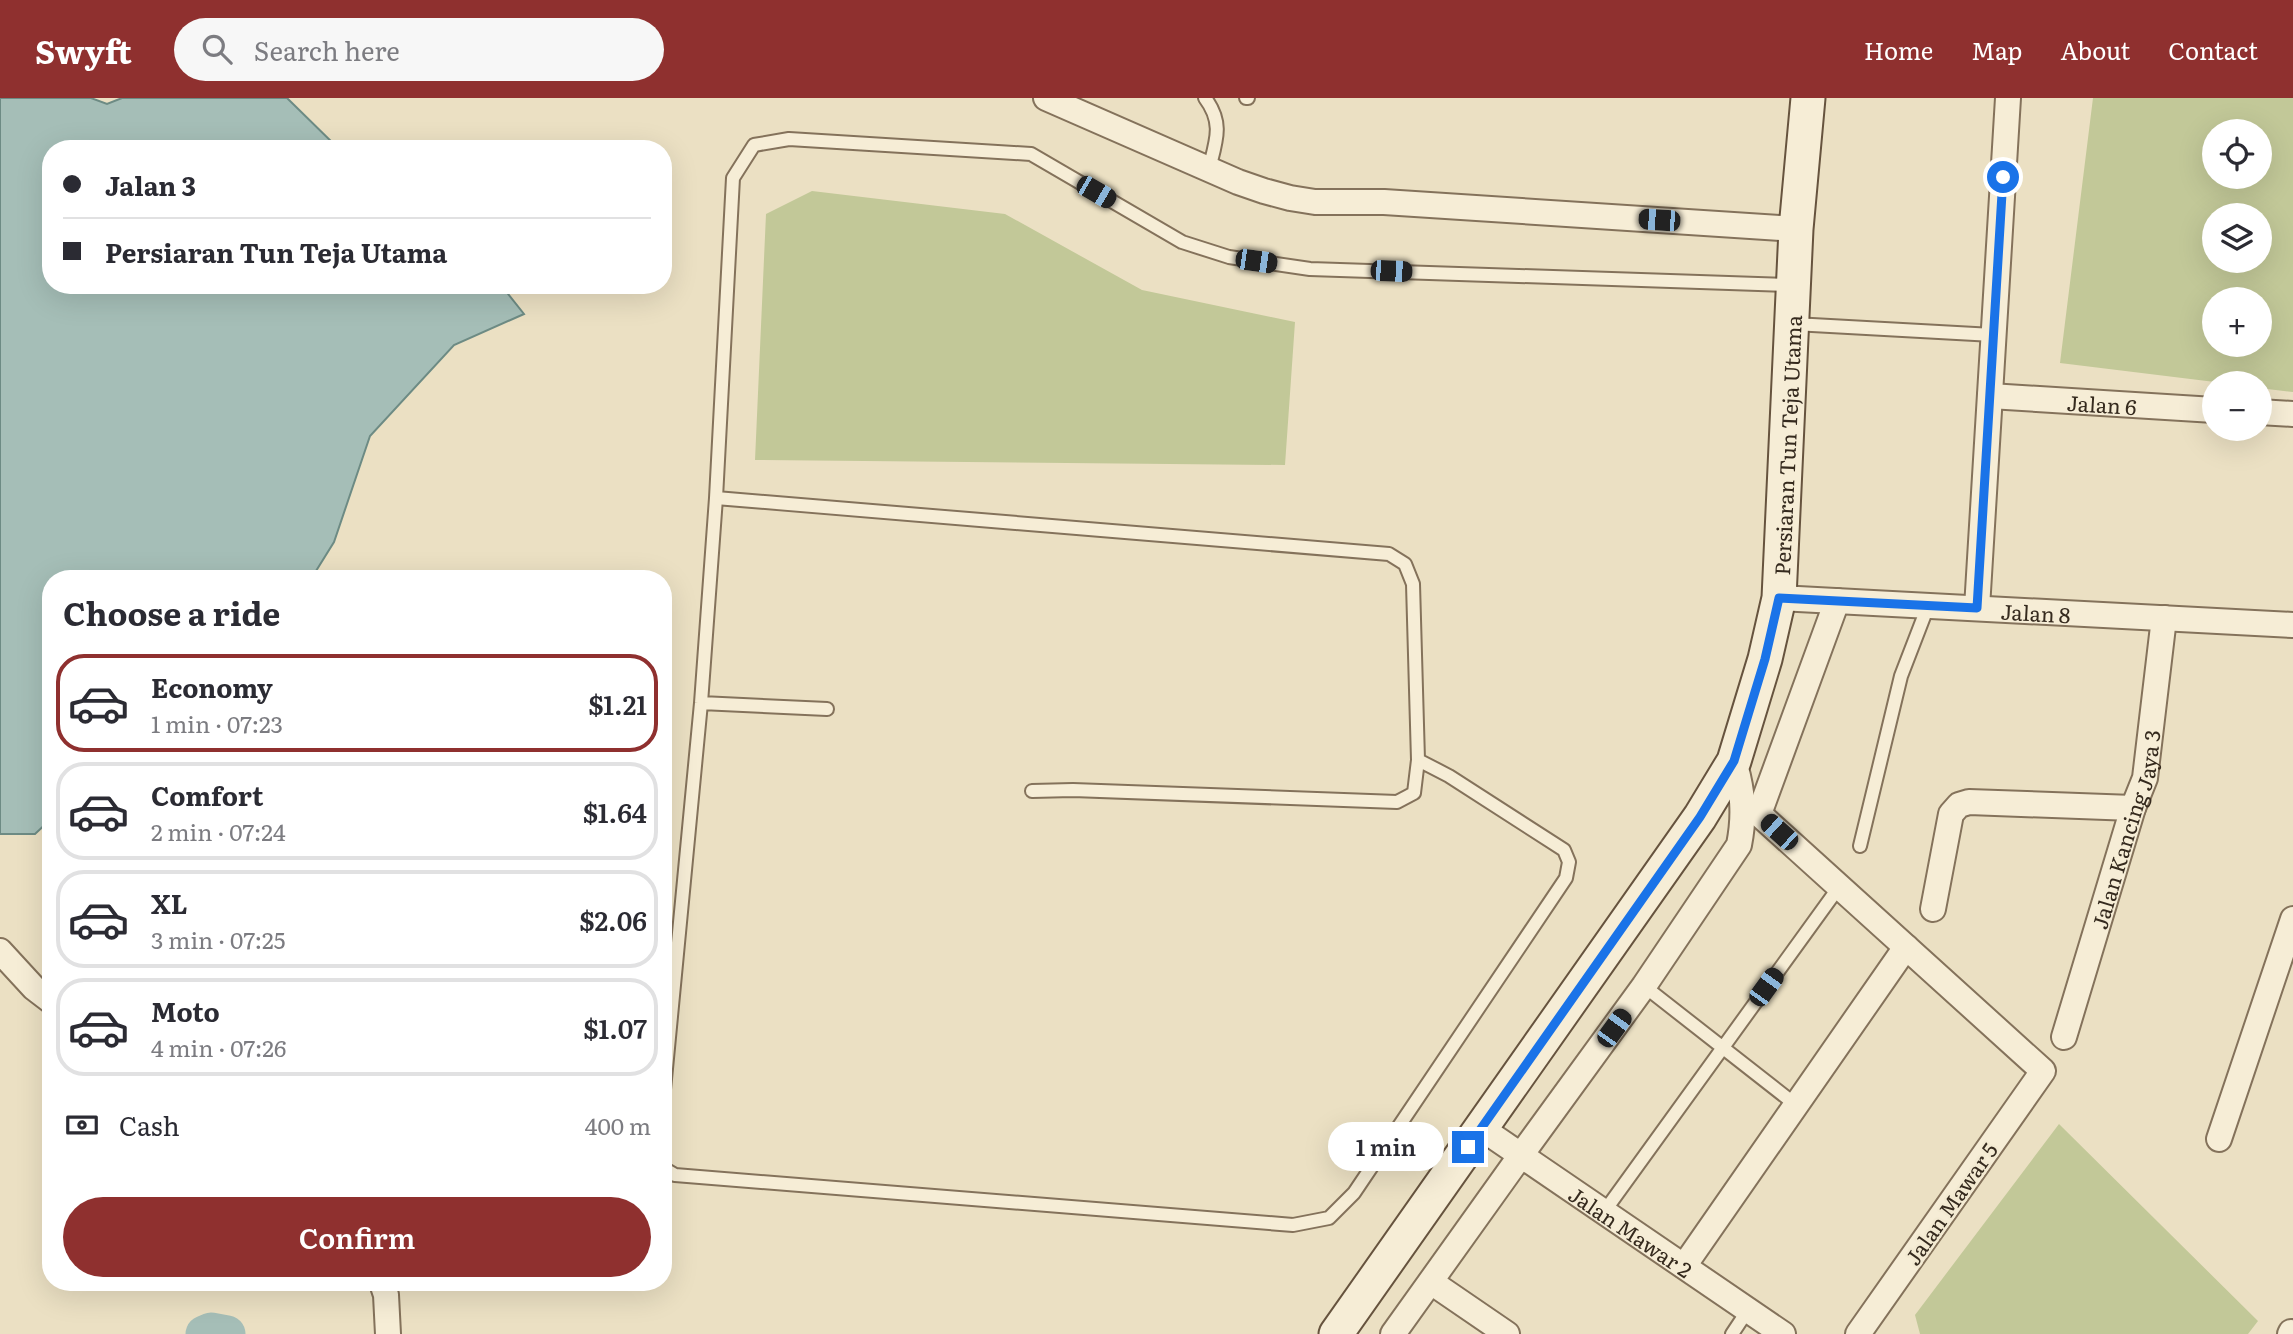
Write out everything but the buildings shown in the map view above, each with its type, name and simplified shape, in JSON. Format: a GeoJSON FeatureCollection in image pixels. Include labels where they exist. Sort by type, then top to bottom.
{"type":"FeatureCollection","features":[{"type":"Feature","properties":{"kind":"street"},"geometry":{"type":"LineString","coordinates":[[1046,98],[1209,169],[1264,191],[1290,198],[1315,202],[1384,202],[1796,229]]}},
{"type":"Feature","properties":{"kind":"street","name":"Persiaran Tun Teja Utama"},"geometry":{"type":"LineString","coordinates":[[1336,1334],[1700,817],[1734,761],[1765,659],[1779,598],[1796,229],[1808,98]]}},
{"type":"Feature","properties":{"kind":"street"},"geometry":{"type":"LineString","coordinates":[[1977,608],[2008,98]]}},
{"type":"Feature","properties":{"kind":"street","name":"Jalan 6"},"geometry":{"type":"LineString","coordinates":[[1990,396],[2202,409]]}},
{"type":"Feature","properties":{"kind":"street"},"geometry":{"type":"LineString","coordinates":[[2272,413],[2293,414]]}},
{"type":"Feature","properties":{"kind":"street","name":"Jalan 8"},"geometry":{"type":"LineString","coordinates":[[1779,598],[2293,625]]}},
{"type":"Feature","properties":{"kind":"street"},"geometry":{"type":"LineString","coordinates":[[1393,1334],[1644,986],[1740,845],[1837,601]]}},
{"type":"Feature","properties":{"kind":"street","name":"Jalan Kancing Jaya 3"},"geometry":{"type":"LineString","coordinates":[[2064,1037],[2133,808],[2145,778],[2164,618]]}},
{"type":"Feature","properties":{"kind":"street"},"geometry":{"type":"LineString","coordinates":[[1684,1266],[1906,947],[1839,887],[1751,817],[1734,761]]}},
{"type":"Feature","properties":{"kind":"street"},"geometry":{"type":"LineString","coordinates":[[1933,909],[1951,814],[1959,805],[1969,802],[2133,808]]}},
{"type":"Feature","properties":{"kind":"street"},"geometry":{"type":"LineString","coordinates":[[2219,1139],[2293,919]]}},
{"type":"Feature","properties":{"kind":"street","name":"Jalan Mawar 5"},"geometry":{"type":"LineString","coordinates":[[1858,1334],[2043,1071],[1906,947]]}},
{"type":"Feature","properties":{"kind":"street"},"geometry":{"type":"LineString","coordinates":[[0,951],[42,994]]}},
{"type":"Feature","properties":{"kind":"street","name":"Jalan Mawar 2"},"geometry":{"type":"LineString","coordinates":[[1481,1128],[1783,1334]]}},
{"type":"Feature","properties":{"kind":"street"},"geometry":{"type":"LineString","coordinates":[[1431,1282],[1507,1334]]}},
{"type":"Feature","properties":{"kind":"street"},"geometry":{"type":"LineString","coordinates":[[385,1291],[388,1334]]}},
{"type":"Feature","properties":{"kind":"lane"},"geometry":{"type":"LineString","coordinates":[[1205,98],[1214,110],[1218,132],[1209,169]]}},
{"type":"Feature","properties":{"kind":"lane"},"geometry":{"type":"LineString","coordinates":[[672,1006],[701,703],[716,498],[733,178],[754,145],[789,139],[1031,154],[1182,242],[1229,257],[1310,269],[1794,285]]}},
{"type":"Feature","properties":{"kind":"lane"},"geometry":{"type":"LineString","coordinates":[[1792,324],[1993,335]]}},
{"type":"Feature","properties":{"kind":"lane"},"geometry":{"type":"LineString","coordinates":[[716,498],[1389,554],[1405,564],[1413,584],[1418,760],[1414,793],[1397,802],[1073,790],[1032,791]]}},
{"type":"Feature","properties":{"kind":"lane"},"geometry":{"type":"LineString","coordinates":[[1860,846],[1901,676],[1928,606]]}},
{"type":"Feature","properties":{"kind":"lane"},"geometry":{"type":"LineString","coordinates":[[701,703],[827,709]]}},
{"type":"Feature","properties":{"kind":"lane"},"geometry":{"type":"LineString","coordinates":[[672,1173],[1293,1225],[1329,1218],[1354,1193],[1566,878],[1569,862],[1564,850],[1449,775],[1418,760]]}},
{"type":"Feature","properties":{"kind":"lane"},"geometry":{"type":"LineString","coordinates":[[1604,1212],[1839,887]]}},
{"type":"Feature","properties":{"kind":"lane"},"geometry":{"type":"LineString","coordinates":[[1644,986],[1796,1105]]}},
{"type":"Feature","properties":{"kind":"lane"},"geometry":{"type":"LineString","coordinates":[[1732,1334],[1748,1310]]}},
{"type":"Feature","properties":{"kind":"green space"},"geometry":{"type":"Polygon","coordinates":[[[2093,98],[2293,98],[2293,392],[2272,390],[2272,371],[2202,371],[2202,380],[2060,363],[2093,98]]]}},
{"type":"Feature","properties":{"kind":"green space"},"geometry":{"type":"Polygon","coordinates":[[[812,191],[1005,214],[1142,290],[1295,322],[1285,465],[755,460],[766,214],[812,191]]]}},
{"type":"Feature","properties":{"kind":"green space"},"geometry":{"type":"Polygon","coordinates":[[[2059,1124],[2258,1321],[2248,1334],[1920,1334],[1915,1315],[2059,1124]]]}},
{"type":"Feature","properties":{"kind":"water"},"geometry":{"type":"Polygon","coordinates":[[[0,98],[91,98],[107,104],[122,98],[287,98],[330,140],[42,140],[42,294],[508,294],[524,314],[454,345],[370,436],[334,542],[317,570],[42,570],[42,827],[35,834],[0,834],[0,98]]]}},
{"type":"Feature","properties":{"kind":"waterway"},"geometry":{"type":"LineString","coordinates":[[204,1334],[211,1331],[227,1334]]}},
{"type":"Feature","properties":{"kind":"route"},"geometry":{"type":"LineString","coordinates":[[1468,1147],[1700,817],[1734,761],[1765,659],[1779,598],[1977,608],[2003,177]]}}]}
